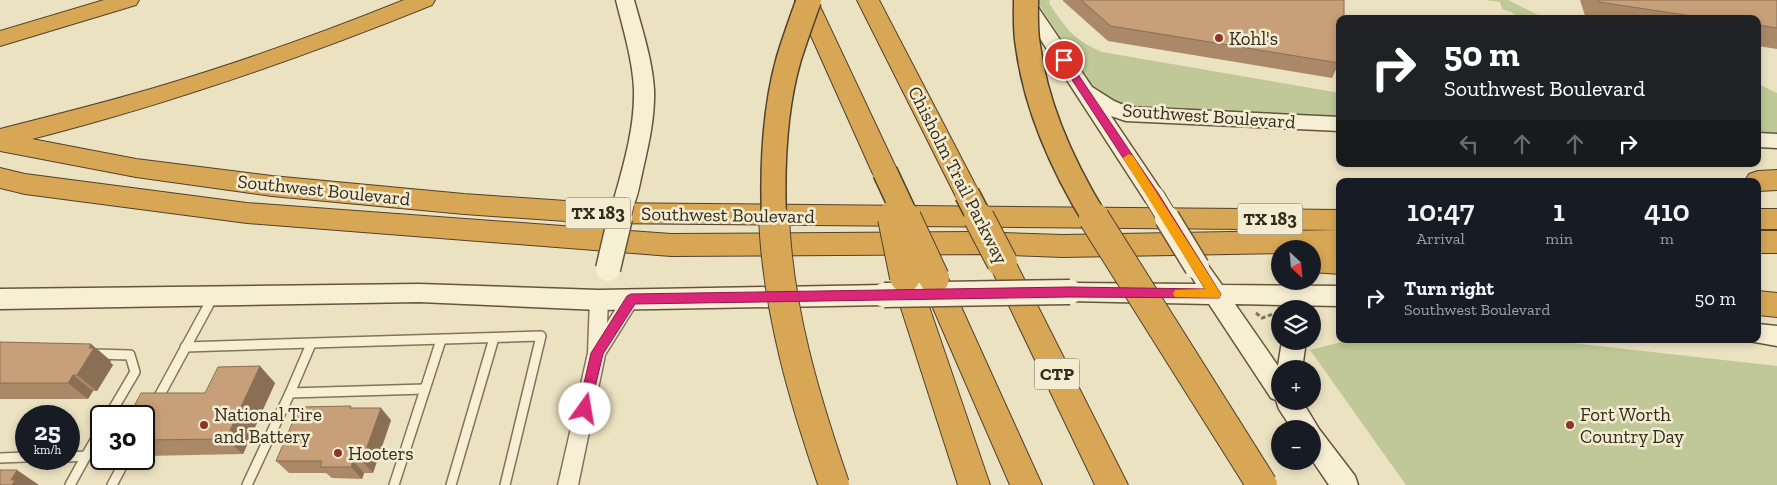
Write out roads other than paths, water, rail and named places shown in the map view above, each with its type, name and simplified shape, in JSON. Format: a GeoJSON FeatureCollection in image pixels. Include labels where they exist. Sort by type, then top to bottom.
{"type":"FeatureCollection","features":[{"type":"Feature","properties":{"kind":"highway"},"geometry":{"type":"LineString","coordinates":[[0,39],[128,0]]}},
{"type":"Feature","properties":{"kind":"highway"},"geometry":{"type":"LineString","coordinates":[[0,140],[129,105],[200,83],[337,35],[424,0]]}},
{"type":"Feature","properties":{"kind":"highway"},"geometry":{"type":"LineString","coordinates":[[808,0],[885,172],[908,283],[974,485]]}},
{"type":"Feature","properties":{"kind":"highway"},"geometry":{"type":"LineString","coordinates":[[808,0],[789,55],[776,118],[772,184],[774,224],[784,306],[794,350],[821,450],[834,485]]}},
{"type":"Feature","properties":{"kind":"highway","name":"Chisholm Trail Parkway"},"geometry":{"type":"LineString","coordinates":[[868,0],[968,194],[1112,485]]}},
{"type":"Feature","properties":{"kind":"highway"},"geometry":{"type":"LineString","coordinates":[[1025,0],[1026,33],[1032,80],[1055,148],[1087,204],[1262,485]]}},
{"type":"Feature","properties":{"kind":"highway","name":"Southwest Boulevard"},"geometry":{"type":"LineString","coordinates":[[0,140],[136,168],[272,186],[464,204],[567,211],[649,214],[1336,220]]}},
{"type":"Feature","properties":{"kind":"highway","name":"Southwest Boulevard"},"geometry":{"type":"LineString","coordinates":[[0,178],[25,184],[247,213],[671,244],[970,243],[1063,246],[1336,241]]}},
{"type":"Feature","properties":{"kind":"highway"},"geometry":{"type":"LineString","coordinates":[[1761,181],[1777,180]]}},
{"type":"Feature","properties":{"kind":"highway"},"geometry":{"type":"LineString","coordinates":[[1200,218],[1336,206]]}},
{"type":"Feature","properties":{"kind":"highway"},"geometry":{"type":"LineString","coordinates":[[1761,219],[1777,218]]}},
{"type":"Feature","properties":{"kind":"highway"},"geometry":{"type":"LineString","coordinates":[[1761,242],[1777,242]]}},
{"type":"Feature","properties":{"kind":"highway"},"geometry":{"type":"LineString","coordinates":[[1063,246],[1271,258]]}},
{"type":"Feature","properties":{"kind":"highway"},"geometry":{"type":"LineString","coordinates":[[1321,262],[1336,263]]}},
{"type":"Feature","properties":{"kind":"highway"},"geometry":{"type":"LineString","coordinates":[[908,283],[1026,485]]}},
{"type":"Feature","properties":{"kind":"highway"},"geometry":{"type":"LineString","coordinates":[[1761,303],[1777,305]]}},
{"type":"Feature","properties":{"kind":"main road"},"geometry":{"type":"LineString","coordinates":[[599,300],[638,142],[644,92],[640,65],[625,0]]}},
{"type":"Feature","properties":{"kind":"main road"},"geometry":{"type":"LineString","coordinates":[[1025,0],[1154,196],[1197,267],[1271,377]]}},
{"type":"Feature","properties":{"kind":"main road","name":"Southwest Boulevard"},"geometry":{"type":"LineString","coordinates":[[1084,91],[1107,106],[1126,114],[1336,124]]}},
{"type":"Feature","properties":{"kind":"main road"},"geometry":{"type":"LineString","coordinates":[[1761,140],[1777,141]]}},
{"type":"Feature","properties":{"kind":"main road"},"geometry":{"type":"LineString","coordinates":[[0,299],[419,293],[599,300],[908,283],[1070,292],[1336,296]]}},
{"type":"Feature","properties":{"kind":"main road"},"geometry":{"type":"LineString","coordinates":[[1321,305],[1336,297]]}},
{"type":"Feature","properties":{"kind":"main road"},"geometry":{"type":"LineString","coordinates":[[1761,334],[1777,336]]}},
{"type":"Feature","properties":{"kind":"main road"},"geometry":{"type":"LineString","coordinates":[[1300,418],[1345,485]]}},
{"type":"Feature","properties":{"kind":"street"},"geometry":{"type":"LineString","coordinates":[[598,353],[631,299]]}},
{"type":"Feature","properties":{"kind":"street"},"geometry":{"type":"LineString","coordinates":[[568,485],[598,353],[599,300]]}},
{"type":"Feature","properties":{"kind":"lane"},"geometry":{"type":"LineString","coordinates":[[154,405],[214,295]]}},
{"type":"Feature","properties":{"kind":"lane"},"geometry":{"type":"LineString","coordinates":[[185,347],[540,336],[505,485]]}},
{"type":"Feature","properties":{"kind":"lane"},"geometry":{"type":"LineString","coordinates":[[451,485],[494,338]]}},
{"type":"Feature","properties":{"kind":"lane"},"geometry":{"type":"LineString","coordinates":[[394,485],[441,340]]}},
{"type":"Feature","properties":{"kind":"lane"},"geometry":{"type":"LineString","coordinates":[[247,485],[311,344]]}},
{"type":"Feature","properties":{"kind":"lane"},"geometry":{"type":"LineString","coordinates":[[84,354],[130,355],[135,372],[116,405]]}},
{"type":"Feature","properties":{"kind":"lane"},"geometry":{"type":"LineString","coordinates":[[290,393],[425,390]]}},
{"type":"Feature","properties":{"kind":"lane"},"geometry":{"type":"LineString","coordinates":[[70,485],[90,449]]}},
{"type":"Feature","properties":{"kind":"lane"},"geometry":{"type":"LineString","coordinates":[[80,456],[86,456]]}},
{"type":"Feature","properties":{"kind":"lane"},"geometry":{"type":"LineString","coordinates":[[0,458],[15,457]]}},
{"type":"Feature","properties":{"kind":"lane"},"geometry":{"type":"LineString","coordinates":[[112,485],[120,470]]}},
{"type":"Feature","properties":{"kind":"place","name":"Kohl's"},"geometry":{"type":"Point","coordinates":[1219,38]}},
{"type":"Feature","properties":{"kind":"place","name":"National Tire and Battery"},"geometry":{"type":"Point","coordinates":[204,425]}},
{"type":"Feature","properties":{"kind":"place","name":"Fort Worth Country Day"},"geometry":{"type":"Point","coordinates":[1570,425]}},
{"type":"Feature","properties":{"kind":"place","name":"Hooters"},"geometry":{"type":"Point","coordinates":[338,453]}}]}
